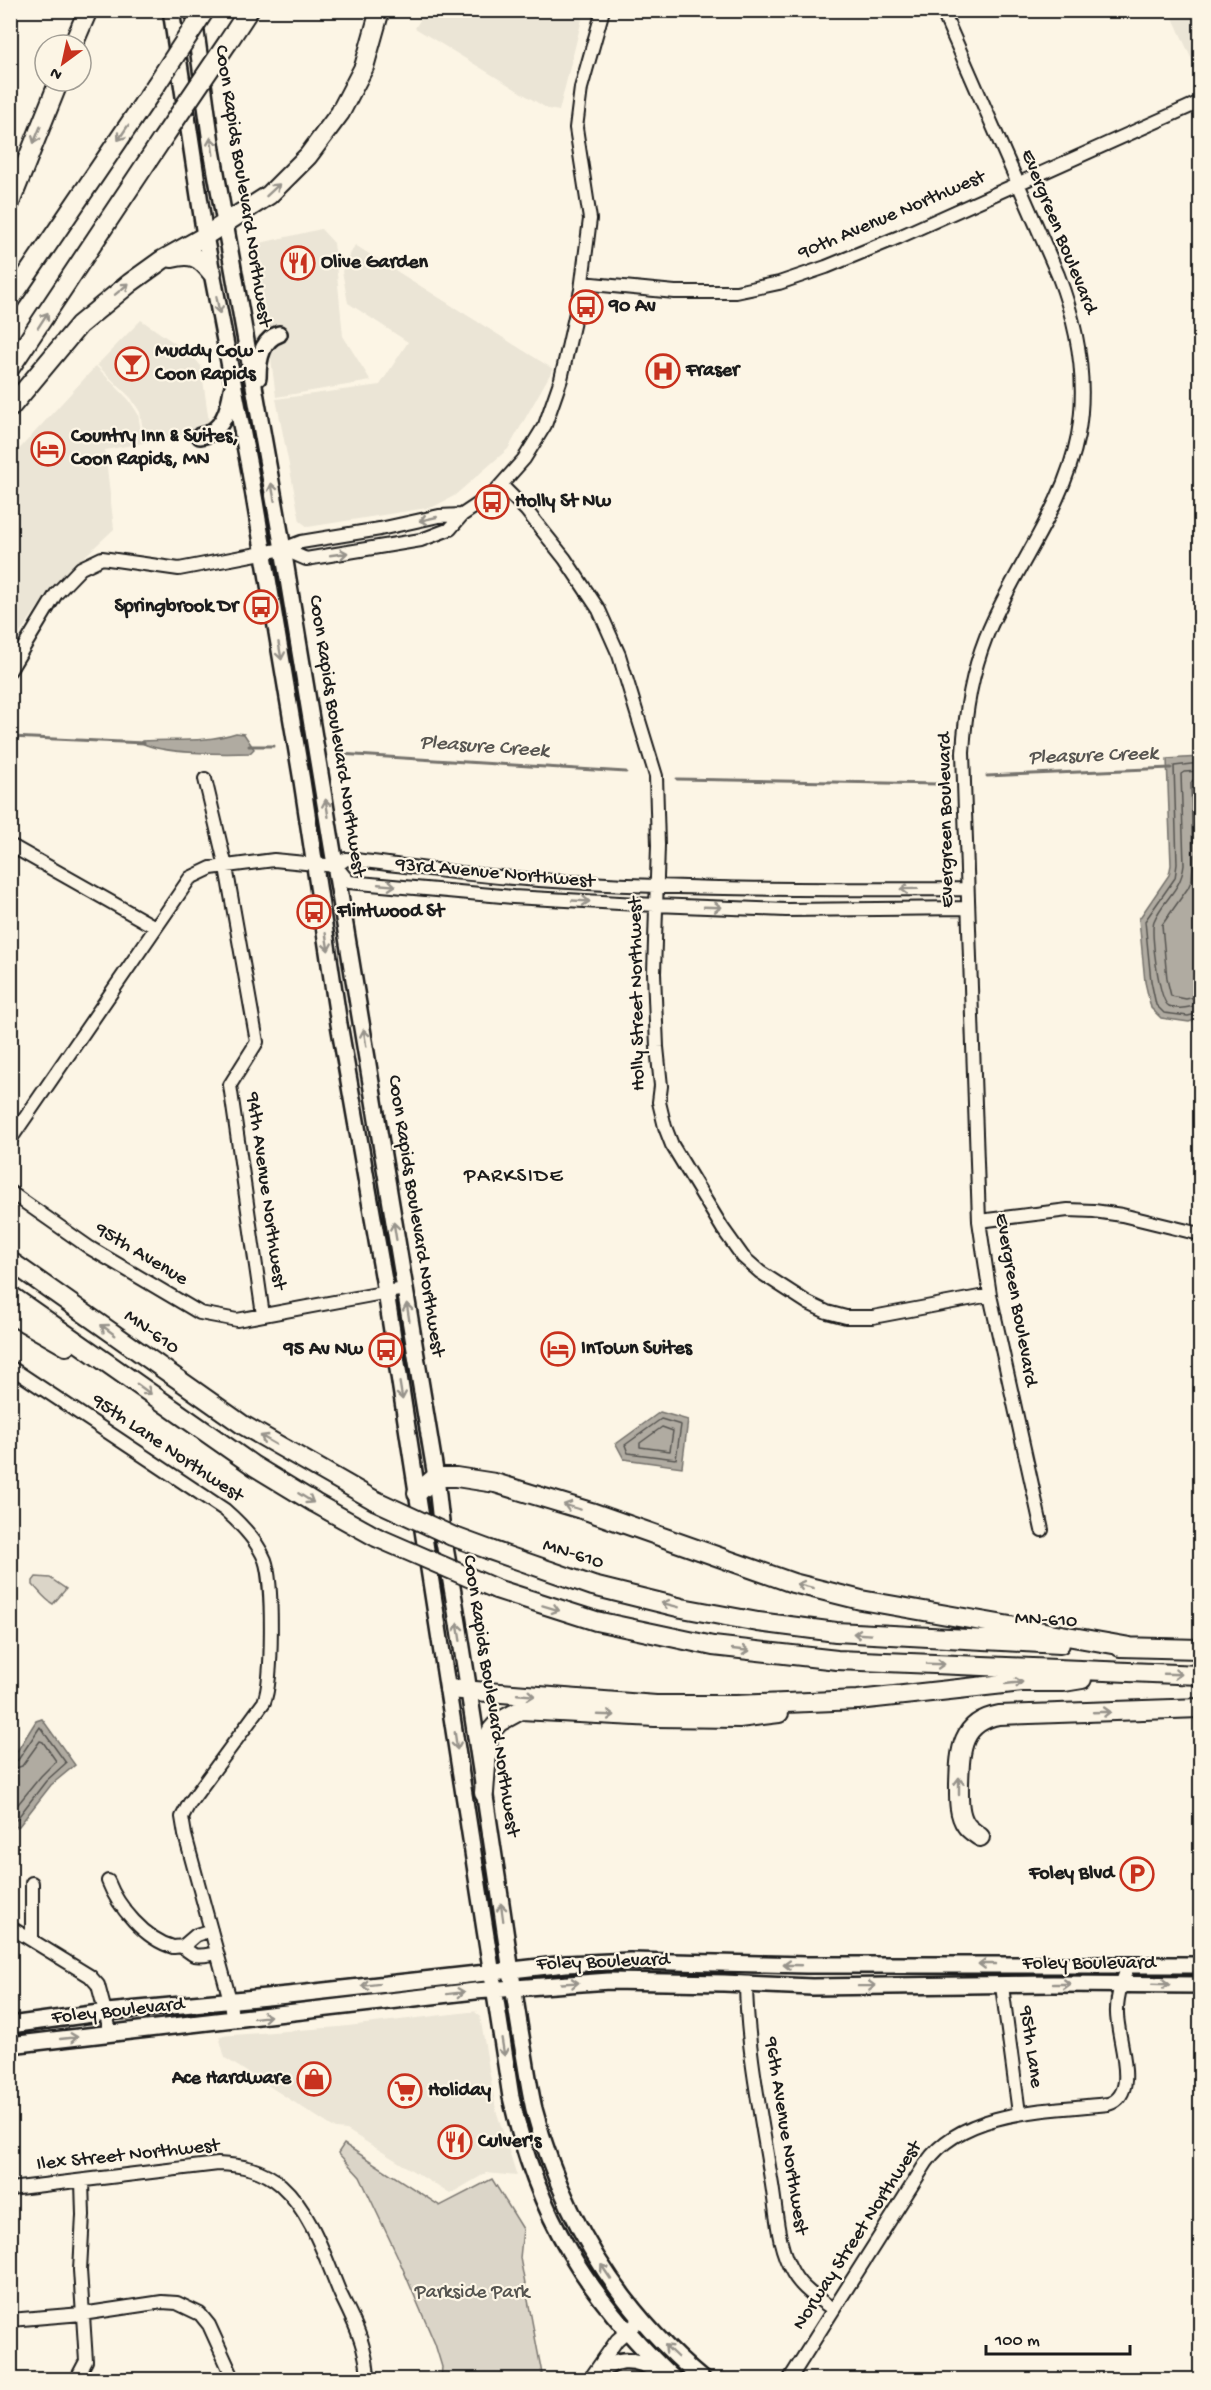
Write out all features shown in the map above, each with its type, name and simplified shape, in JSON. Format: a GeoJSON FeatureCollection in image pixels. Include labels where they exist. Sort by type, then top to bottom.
{"type":"FeatureCollection","features":[{"type":"Feature","properties":{"kind":"highway"},"geometry":{"type":"LineString","coordinates":[[78,33],[88,10]]}},
{"type":"Feature","properties":{"kind":"highway"},"geometry":{"type":"LineString","coordinates":[[10,300],[206,10]]}},
{"type":"Feature","properties":{"kind":"highway"},"geometry":{"type":"LineString","coordinates":[[10,368],[249,10]]}},
{"type":"Feature","properties":{"kind":"highway"},"geometry":{"type":"LineString","coordinates":[[10,408],[79,325],[130,283],[162,261],[269,195],[308,156],[340,113],[363,67],[380,10]]}},
{"type":"Feature","properties":{"kind":"highway"},"geometry":{"type":"LineString","coordinates":[[10,203],[53,93]]}},
{"type":"Feature","properties":{"kind":"highway"},"geometry":{"type":"LineString","coordinates":[[162,261],[186,254],[202,262],[212,273]]}},
{"type":"Feature","properties":{"kind":"highway","name":"MN-610"},"geometry":{"type":"LineString","coordinates":[[10,1261],[243,1425],[374,1500],[452,1536],[593,1586],[682,1608],[758,1622],[836,1632],[916,1638],[1200,1649]]}},
{"type":"Feature","properties":{"kind":"highway"},"geometry":{"type":"LineString","coordinates":[[10,1295],[254,1466],[376,1537],[496,1589],[596,1621],[713,1646],[837,1660],[1200,1675]]}},
{"type":"Feature","properties":{"kind":"highway"},"geometry":{"type":"LineString","coordinates":[[10,1314],[72,1350],[111,1365]]}},
{"type":"Feature","properties":{"kind":"highway"},"geometry":{"type":"LineString","coordinates":[[417,1493],[436,1478],[456,1477],[495,1483],[591,1512],[793,1582],[861,1600],[1130,1647]]}},
{"type":"Feature","properties":{"kind":"highway"},"geometry":{"type":"LineString","coordinates":[[484,1793],[488,1739],[492,1730],[499,1722],[521,1710],[588,1715],[739,1718],[858,1700],[1022,1682],[1064,1682],[1131,1672]]}},
{"type":"Feature","properties":{"kind":"highway"},"geometry":{"type":"LineString","coordinates":[[448,1689],[656,1705],[736,1705],[858,1700]]}},
{"type":"Feature","properties":{"kind":"highway"},"geometry":{"type":"LineString","coordinates":[[980,1837],[967,1827],[962,1818],[959,1802],[961,1747],[972,1727],[980,1722],[999,1715],[1200,1708]]}},
{"type":"Feature","properties":{"kind":"main road","name":"Coon Rapids Boulevard Northwest"},"geometry":{"type":"LineString","coordinates":[[171,10],[205,236],[263,552],[339,1024],[386,1292],[491,1971],[518,2127],[543,2199],[555,2225],[585,2276],[627,2332],[674,2379]]}},
{"type":"Feature","properties":{"kind":"main road","name":"Coon Rapids Boulevard Northwest"},"geometry":{"type":"LineString","coordinates":[[193,10],[212,150],[283,549],[436,1478],[442,1531],[484,1793],[512,1988],[534,2107],[559,2188],[598,2261],[641,2319],[671,2351],[703,2379]]}},
{"type":"Feature","properties":{"kind":"main road"},"geometry":{"type":"LineString","coordinates":[[261,426],[258,366],[261,353],[271,338],[279,334]]}},
{"type":"Feature","properties":{"kind":"main road"},"geometry":{"type":"LineString","coordinates":[[200,436],[214,430],[224,418],[232,390],[231,374]]}},
{"type":"Feature","properties":{"kind":"main road","name":"Foley Boulevard"},"geometry":{"type":"LineString","coordinates":[[10,2025],[107,2012],[288,1995],[567,1964],[695,1962],[806,1965],[1200,1965]]}},
{"type":"Feature","properties":{"kind":"main road","name":"Foley Boulevard"},"geometry":{"type":"LineString","coordinates":[[10,2045],[494,1989],[609,1981],[812,1987],[1200,1985]]}},
{"type":"Feature","properties":{"kind":"main road"},"geometry":{"type":"LineString","coordinates":[[591,2379],[608,2366],[626,2360],[645,2363],[674,2379]]}},
{"type":"Feature","properties":{"kind":"street"},"geometry":{"type":"LineString","coordinates":[[283,549],[306,559],[421,540],[450,529],[462,515],[492,495],[524,459],[545,425],[561,379],[582,283],[590,219],[576,128],[581,88],[603,10]]}},
{"type":"Feature","properties":{"kind":"street","name":"Evergreen Boulevard"},"geometry":{"type":"LineString","coordinates":[[942,10],[1055,266],[1072,311],[1079,345],[1082,409],[1078,436],[1065,479],[986,637],[969,693],[963,753],[979,1221],[990,1295],[1042,1530]]}},
{"type":"Feature","properties":{"kind":"street","name":"90th Avenue Northwest"},"geometry":{"type":"LineString","coordinates":[[582,283],[675,292],[736,291],[778,283],[826,267],[1057,168],[1200,102]]}},
{"type":"Feature","properties":{"kind":"street","name":"Holly Street Northwest"},"geometry":{"type":"LineString","coordinates":[[501,485],[526,510],[565,559],[599,610],[619,655],[656,776],[654,973],[661,1115],[672,1145],[723,1229],[743,1257],[760,1272],[808,1303],[842,1316],[857,1318],[885,1316],[990,1295]]}},
{"type":"Feature","properties":{"kind":"street"},"geometry":{"type":"LineString","coordinates":[[10,670],[56,594],[81,568],[102,558],[179,569],[283,549],[301,542],[380,529],[438,516],[462,515]]}},
{"type":"Feature","properties":{"kind":"street","name":"94th Avenue Northwest"},"geometry":{"type":"LineString","coordinates":[[205,779],[226,867],[257,1042],[230,1085],[263,1315],[405,1288]]}},
{"type":"Feature","properties":{"kind":"street"},"geometry":{"type":"LineString","coordinates":[[10,844],[156,927]]}},
{"type":"Feature","properties":{"kind":"street","name":"93rd Avenue Northwest"},"geometry":{"type":"LineString","coordinates":[[967,889],[826,891],[656,886],[514,878],[346,859],[336,866],[349,882],[513,897],[786,910],[968,908]]}},
{"type":"Feature","properties":{"kind":"street"},"geometry":{"type":"LineString","coordinates":[[10,1140],[190,878],[211,868],[274,860],[336,866]]}},
{"type":"Feature","properties":{"kind":"street","name":"95th Avenue"},"geometry":{"type":"LineString","coordinates":[[10,1192],[90,1248],[200,1313],[237,1320],[263,1315]]}},
{"type":"Feature","properties":{"kind":"street"},"geometry":{"type":"LineString","coordinates":[[979,1221],[1068,1210],[1094,1211],[1122,1215],[1200,1234]]}},
{"type":"Feature","properties":{"kind":"street","name":"95th Lane Northwest"},"geometry":{"type":"LineString","coordinates":[[10,1367],[225,1510],[238,1521],[258,1546],[266,1562],[269,1583],[270,1683],[264,1702],[182,1816],[185,1835],[230,2000],[232,2020]]}},
{"type":"Feature","properties":{"kind":"street"},"geometry":{"type":"LineString","coordinates":[[108,1881],[113,1894],[146,1932],[174,1947],[182,1947],[193,1955],[217,1953]]}},
{"type":"Feature","properties":{"kind":"street"},"geometry":{"type":"LineString","coordinates":[[32,1883],[32,1940]]}},
{"type":"Feature","properties":{"kind":"street"},"geometry":{"type":"LineString","coordinates":[[10,1927],[90,1976],[98,1985],[111,2034]]}},
{"type":"Feature","properties":{"kind":"street"},"geometry":{"type":"LineString","coordinates":[[182,1947],[196,1935],[211,1930]]}},
{"type":"Feature","properties":{"kind":"street","name":"Norway Street Northwest"},"geometry":{"type":"LineString","coordinates":[[789,2379],[934,2151],[942,2144],[962,2133],[1019,2113],[1108,2104],[1119,2098],[1123,2093],[1126,2080],[1116,2012],[1129,1964]]}},
{"type":"Feature","properties":{"kind":"street","name":"96th Avenue Northwest"},"geometry":{"type":"LineString","coordinates":[[746,1984],[747,2020],[782,2246],[793,2274],[803,2286],[834,2309]]}},
{"type":"Feature","properties":{"kind":"street","name":"95th Lane"},"geometry":{"type":"LineString","coordinates":[[1002,1986],[1019,2113]]}},
{"type":"Feature","properties":{"kind":"street","name":"Ilex Street Northwest"},"geometry":{"type":"LineString","coordinates":[[10,2189],[218,2164],[237,2164],[265,2174],[281,2185],[292,2197],[311,2226],[357,2330],[364,2351],[369,2379]]}},
{"type":"Feature","properties":{"kind":"street"},"geometry":{"type":"LineString","coordinates":[[77,2378],[86,2361],[80,2270],[82,2181]]}},
{"type":"Feature","properties":{"kind":"street"},"geometry":{"type":"LineString","coordinates":[[10,2320],[82,2314],[162,2302],[177,2303],[200,2314],[209,2325],[234,2379]]}},
{"type":"Feature","properties":{"kind":"street"},"geometry":{"type":"LineString","coordinates":[[591,2379],[609,2350],[641,2319]]}},
{"type":"Feature","properties":{"kind":"shaded area"},"geometry":{"type":"Polygon","coordinates":[[[426,11],[584,11],[559,111],[548,109],[415,28],[426,11]]]}},
{"type":"Feature","properties":{"kind":"shaded area"},"geometry":{"type":"Polygon","coordinates":[[[1170,11],[1200,11],[1200,78],[1170,11]]]}},
{"type":"Feature","properties":{"kind":"shaded area"},"geometry":{"type":"Polygon","coordinates":[[[321,229],[334,243],[343,336],[371,381],[276,397],[256,244],[321,229]]]}},
{"type":"Feature","properties":{"kind":"shaded area"},"geometry":{"type":"Polygon","coordinates":[[[355,245],[553,369],[508,449],[454,496],[433,507],[308,527],[300,521],[276,399],[380,385],[408,342],[348,303],[342,271],[355,245]]]}},
{"type":"Feature","properties":{"kind":"shaded area"},"geometry":{"type":"Polygon","coordinates":[[[141,320],[192,355],[201,366],[210,429],[145,442],[140,412],[131,398],[97,365],[141,320]]]}},
{"type":"Feature","properties":{"kind":"shaded area"},"geometry":{"type":"Polygon","coordinates":[[[96,366],[129,400],[138,414],[143,443],[105,450],[114,529],[51,588],[11,646],[11,458],[96,366]]]}},
{"type":"Feature","properties":{"kind":"shaded area"},"geometry":{"type":"Polygon","coordinates":[[[478,2011],[475,2012],[480,2016],[496,2110],[517,2176],[486,2173],[450,2194],[347,2130],[336,2129],[225,2058],[219,2036],[339,2027],[478,2011]]]}},
{"type":"Feature","properties":{"kind":"green space"},"geometry":{"type":"Polygon","coordinates":[[[36,1577],[50,1578],[66,1589],[53,1604],[33,1585],[36,1577]]]}},
{"type":"Feature","properties":{"kind":"green space","name":"Parkside Park"},"geometry":{"type":"Polygon","coordinates":[[[344,2144],[440,2206],[492,2179],[523,2229],[520,2258],[543,2379],[441,2379],[442,2367],[435,2344],[397,2255],[360,2177],[338,2153],[344,2144]]]}},
{"type":"Feature","properties":{"kind":"water"},"geometry":{"type":"Polygon","coordinates":[[[236,733],[244,734],[254,749],[250,753],[178,751],[151,747],[142,743],[142,741],[213,738],[236,733]]]}},
{"type":"Feature","properties":{"kind":"water"},"geometry":{"type":"Polygon","coordinates":[[[1200,757],[1200,1018],[1189,1022],[1161,1018],[1151,1008],[1145,982],[1139,919],[1169,875],[1171,865],[1167,759],[1200,757]]]}},
{"type":"Feature","properties":{"kind":"water"},"geometry":{"type":"Polygon","coordinates":[[[660,1412],[688,1420],[682,1467],[624,1459],[616,1444],[660,1412]]]}},
{"type":"Feature","properties":{"kind":"water"},"geometry":{"type":"Polygon","coordinates":[[[42,1719],[75,1765],[51,1785],[19,1826],[11,1828],[11,1761],[36,1721],[42,1719]]]}},
{"type":"Feature","properties":{"kind":"waterway","name":"Pleasure Creek"},"geometry":{"type":"LineString","coordinates":[[10,737],[144,743]]}},
{"type":"Feature","properties":{"kind":"waterway","name":"Pleasure Creek"},"geometry":{"type":"LineString","coordinates":[[249,746],[274,746]]}},
{"type":"Feature","properties":{"kind":"waterway","name":"Pleasure Creek"},"geometry":{"type":"LineString","coordinates":[[340,754],[626,772]]}},
{"type":"Feature","properties":{"kind":"waterway","name":"Pleasure Creek"},"geometry":{"type":"LineString","coordinates":[[987,776],[1171,768]]}},
{"type":"Feature","properties":{"kind":"waterway","name":"Pleasure Creek"},"geometry":{"type":"LineString","coordinates":[[677,779],[937,784]]}},
{"type":"Feature","properties":{"kind":"place","name":"Olive Garden"},"geometry":{"type":"Point","coordinates":[298,263]}},
{"type":"Feature","properties":{"kind":"place","name":"90 Av"},"geometry":{"type":"Point","coordinates":[586,307]}},
{"type":"Feature","properties":{"kind":"place","name":"Muddy Cow - Coon Rapids"},"geometry":{"type":"Point","coordinates":[132,364]}},
{"type":"Feature","properties":{"kind":"place","name":"Fraser"},"geometry":{"type":"Point","coordinates":[663,371]}},
{"type":"Feature","properties":{"kind":"place","name":"Country Inn & Suites, Coon Rapids, MN"},"geometry":{"type":"Point","coordinates":[48,449]}},
{"type":"Feature","properties":{"kind":"place","name":"Holly St Nw"},"geometry":{"type":"Point","coordinates":[492,502]}},
{"type":"Feature","properties":{"kind":"place","name":"Springbrook Dr"},"geometry":{"type":"Point","coordinates":[261,607]}},
{"type":"Feature","properties":{"kind":"place","name":"Flintwood St"},"geometry":{"type":"Point","coordinates":[314,912]}},
{"type":"Feature","properties":{"kind":"place","name":"InTown Suites"},"geometry":{"type":"Point","coordinates":[558,1349]}},
{"type":"Feature","properties":{"kind":"place","name":"95 Av Nw"},"geometry":{"type":"Point","coordinates":[386,1350]}},
{"type":"Feature","properties":{"kind":"place","name":"Foley Blvd"},"geometry":{"type":"Point","coordinates":[1137,1874]}},
{"type":"Feature","properties":{"kind":"place","name":"Ace Hardware"},"geometry":{"type":"Point","coordinates":[314,2079]}},
{"type":"Feature","properties":{"kind":"place","name":"Holiday"},"geometry":{"type":"Point","coordinates":[405,2091]}},
{"type":"Feature","properties":{"kind":"place","name":"Culver's"},"geometry":{"type":"Point","coordinates":[455,2142]}},
{"type":"Feature","properties":{"kind":"district","name":"PARKSIDE"},"geometry":{"type":"Point","coordinates":[514,1177]}}]}
